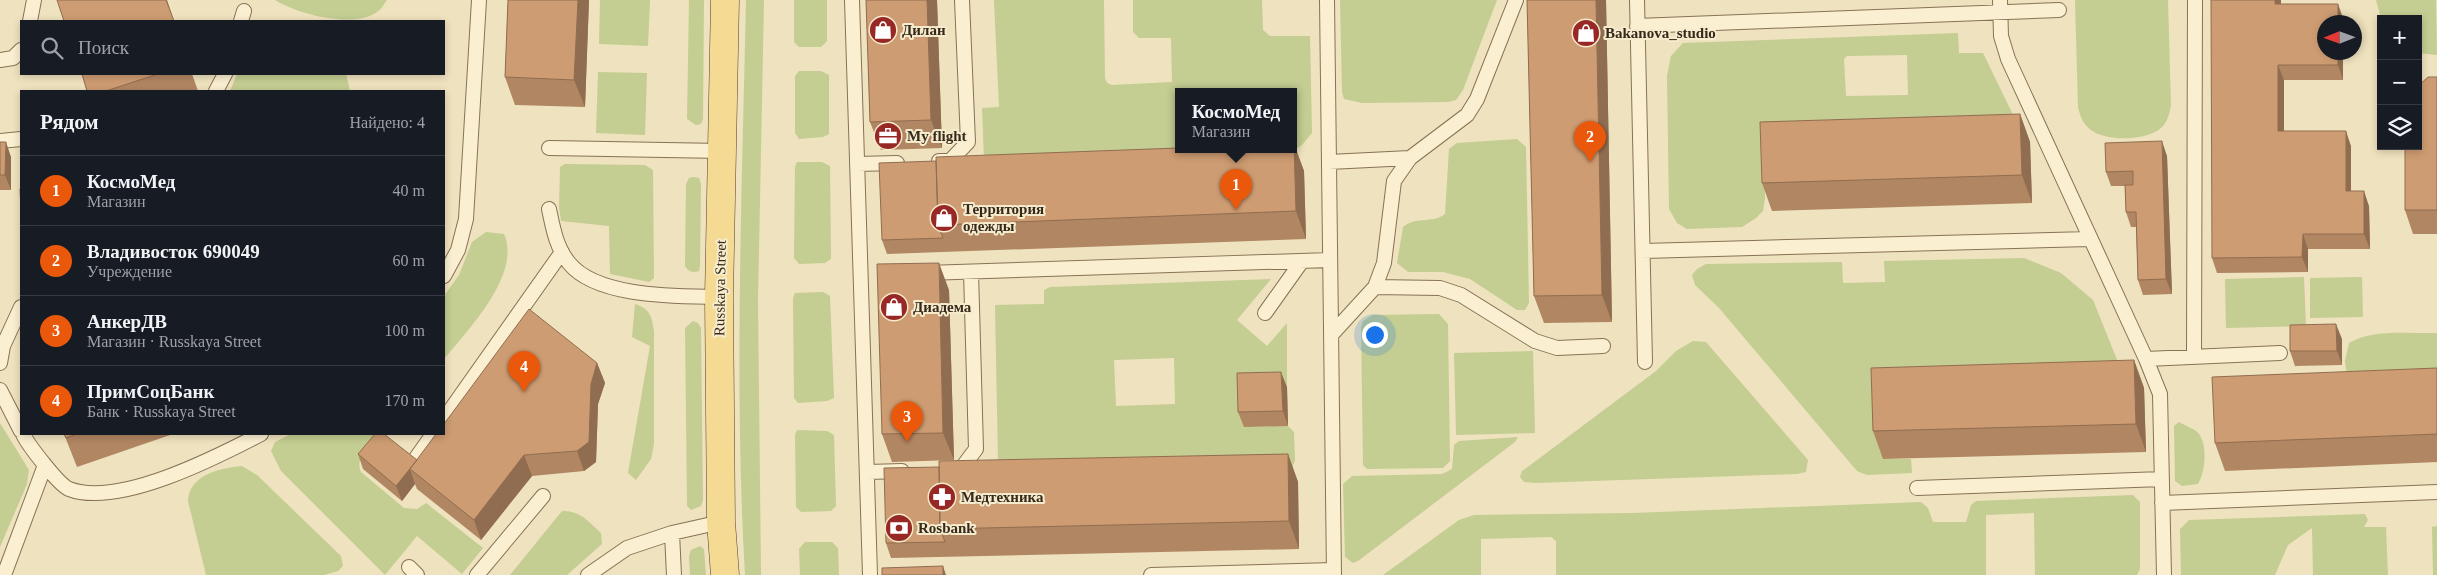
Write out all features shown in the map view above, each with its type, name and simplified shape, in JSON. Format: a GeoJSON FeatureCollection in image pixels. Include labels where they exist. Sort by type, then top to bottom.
{"type":"FeatureCollection","features":[{"type":"Feature","properties":{"kind":"main road","name":"Russkaya Street"},"geometry":{"type":"LineString","coordinates":[[725,0],[719,297],[721,522],[725,575]]}},
{"type":"Feature","properties":{"kind":"lane"},"geometry":{"type":"LineString","coordinates":[[30,20],[34,0]]}},
{"type":"Feature","properties":{"kind":"lane"},"geometry":{"type":"LineString","coordinates":[[852,0],[857,164],[866,275],[870,575]]}},
{"type":"Feature","properties":{"kind":"lane"},"geometry":{"type":"LineString","coordinates":[[857,164],[950,161],[968,142],[962,0]]}},
{"type":"Feature","properties":{"kind":"lane"},"geometry":{"type":"LineString","coordinates":[[1151,575],[1334,573],[1327,0]]}},
{"type":"Feature","properties":{"kind":"lane"},"geometry":{"type":"LineString","coordinates":[[1332,334],[1376,287],[1384,263],[1394,181],[1410,158],[1467,115],[1477,99],[1516,0]]}},
{"type":"Feature","properties":{"kind":"lane"},"geometry":{"type":"LineString","coordinates":[[1637,0],[1645,362]]}},
{"type":"Feature","properties":{"kind":"lane"},"geometry":{"type":"LineString","coordinates":[[2194,357],[2195,0]]}},
{"type":"Feature","properties":{"kind":"lane"},"geometry":{"type":"LineString","coordinates":[[445,274],[458,250],[466,219],[476,3]]}},
{"type":"Feature","properties":{"kind":"lane"},"geometry":{"type":"LineString","coordinates":[[1637,26],[2000,6],[2059,10]]}},
{"type":"Feature","properties":{"kind":"lane"},"geometry":{"type":"LineString","coordinates":[[2000,6],[2001,36],[2008,59],[2089,239],[2146,359],[2160,394],[2164,575]]}},
{"type":"Feature","properties":{"kind":"lane"},"geometry":{"type":"LineString","coordinates":[[0,60],[13,58],[20,51]]}},
{"type":"Feature","properties":{"kind":"lane"},"geometry":{"type":"LineString","coordinates":[[217,90],[224,75]]}},
{"type":"Feature","properties":{"kind":"lane"},"geometry":{"type":"LineString","coordinates":[[0,141],[20,139]]}},
{"type":"Feature","properties":{"kind":"lane"},"geometry":{"type":"LineString","coordinates":[[549,148],[723,151]]}},
{"type":"Feature","properties":{"kind":"lane"},"geometry":{"type":"LineString","coordinates":[[1329,162],[1410,158]]}},
{"type":"Feature","properties":{"kind":"lane"},"geometry":{"type":"LineString","coordinates":[[549,209],[555,238],[562,252],[570,264],[589,278],[620,289],[670,296],[719,297]]}},
{"type":"Feature","properties":{"kind":"lane"},"geometry":{"type":"LineString","coordinates":[[1643,251],[2089,239]]}},
{"type":"Feature","properties":{"kind":"lane"},"geometry":{"type":"LineString","coordinates":[[445,418],[562,252]]}},
{"type":"Feature","properties":{"kind":"lane"},"geometry":{"type":"LineString","coordinates":[[911,274],[1330,260]]}},
{"type":"Feature","properties":{"kind":"lane"},"geometry":{"type":"LineString","coordinates":[[1265,313],[1302,261]]}},
{"type":"Feature","properties":{"kind":"lane"},"geometry":{"type":"LineString","coordinates":[[942,470],[961,469],[976,449],[971,272]]}},
{"type":"Feature","properties":{"kind":"lane"},"geometry":{"type":"LineString","coordinates":[[1376,287],[1440,288],[1461,295],[1535,341],[1557,348],[1603,346]]}},
{"type":"Feature","properties":{"kind":"lane"},"geometry":{"type":"LineString","coordinates":[[0,363],[3,346],[20,310]]}},
{"type":"Feature","properties":{"kind":"lane"},"geometry":{"type":"LineString","coordinates":[[2146,359],[2280,353]]}},
{"type":"Feature","properties":{"kind":"lane"},"geometry":{"type":"LineString","coordinates":[[0,390],[20,428]]}},
{"type":"Feature","properties":{"kind":"lane"},"geometry":{"type":"LineString","coordinates":[[24,435],[45,465],[67,489],[105,492],[139,487],[169,477],[259,435]]}},
{"type":"Feature","properties":{"kind":"lane"},"geometry":{"type":"LineString","coordinates":[[416,458],[432,435]]}},
{"type":"Feature","properties":{"kind":"lane"},"geometry":{"type":"LineString","coordinates":[[4,575],[45,465]]}},
{"type":"Feature","properties":{"kind":"lane"},"geometry":{"type":"LineString","coordinates":[[868,472],[914,470]]}},
{"type":"Feature","properties":{"kind":"lane"},"geometry":{"type":"LineString","coordinates":[[1917,488],[2162,479]]}},
{"type":"Feature","properties":{"kind":"lane"},"geometry":{"type":"LineString","coordinates":[[2162,503],[2437,492]]}},
{"type":"Feature","properties":{"kind":"lane"},"geometry":{"type":"LineString","coordinates":[[477,575],[543,496]]}},
{"type":"Feature","properties":{"kind":"lane"},"geometry":{"type":"LineString","coordinates":[[588,575],[627,548],[672,533],[721,522]]}},
{"type":"Feature","properties":{"kind":"lane"},"geometry":{"type":"LineString","coordinates":[[672,533],[674,575]]}},
{"type":"Feature","properties":{"kind":"green space"},"geometry":{"type":"Polygon","coordinates":[[[275,0],[387,0],[378,11],[367,17],[340,19],[326,18],[297,10],[275,0]]]}},
{"type":"Feature","properties":{"kind":"green space"},"geometry":{"type":"Polygon","coordinates":[[[600,0],[650,0],[648,46],[599,44],[600,0]]]}},
{"type":"Feature","properties":{"kind":"green space"},"geometry":{"type":"Polygon","coordinates":[[[689,0],[704,0],[703,119],[701,124],[696,125],[687,119],[689,0]]]}},
{"type":"Feature","properties":{"kind":"green space"},"geometry":{"type":"Polygon","coordinates":[[[746,0],[764,0],[758,301],[761,575],[745,575],[740,431],[739,359],[746,0]]]}},
{"type":"Feature","properties":{"kind":"green space"},"geometry":{"type":"Polygon","coordinates":[[[794,0],[827,0],[827,41],[821,47],[799,47],[794,42],[794,0]]]}},
{"type":"Feature","properties":{"kind":"green space"},"geometry":{"type":"Polygon","coordinates":[[[994,0],[1104,0],[1105,78],[1107,83],[1112,85],[1172,82],[1171,38],[1139,38],[1133,32],[1133,0],[1262,0],[1263,30],[1270,36],[1310,36],[1312,133],[1297,148],[1297,88],[1175,88],[1175,153],[1290,153],[1285,156],[984,160],[982,108],[999,107],[994,0]]]}},
{"type":"Feature","properties":{"kind":"green space"},"geometry":{"type":"Polygon","coordinates":[[[1340,0],[1497,0],[1463,90],[1456,100],[1448,102],[1362,103],[1344,99],[1342,92],[1340,0]]]}},
{"type":"Feature","properties":{"kind":"green space"},"geometry":{"type":"Polygon","coordinates":[[[2075,0],[2168,0],[2171,106],[2166,122],[2156,132],[2138,137],[2107,137],[2091,130],[2084,122],[2078,107],[2075,0]]]}},
{"type":"Feature","properties":{"kind":"green space"},"geometry":{"type":"Polygon","coordinates":[[[2376,0],[2436,0],[2437,55],[2422,53],[2422,15],[2380,15],[2376,0]]]}},
{"type":"Feature","properties":{"kind":"green space"},"geometry":{"type":"Polygon","coordinates":[[[1958,33],[1959,53],[1983,53],[2017,123],[1764,157],[1765,198],[1763,211],[1756,218],[1742,227],[1687,229],[1677,223],[1669,209],[1667,76],[1671,56],[1683,43],[1958,33]],[[1907,55],[1847,56],[1844,59],[1846,96],[1908,95],[1907,55]]]}},
{"type":"Feature","properties":{"kind":"green space"},"geometry":{"type":"Polygon","coordinates":[[[799,71],[821,71],[829,75],[829,134],[823,137],[799,139],[795,133],[795,76],[799,71]]]}},
{"type":"Feature","properties":{"kind":"green space"},"geometry":{"type":"Polygon","coordinates":[[[598,72],[647,73],[645,135],[596,133],[598,72]]]}},
{"type":"Feature","properties":{"kind":"green space"},"geometry":{"type":"Polygon","coordinates":[[[237,75],[346,75],[350,90],[230,90],[237,75]]]}},
{"type":"Feature","properties":{"kind":"green space"},"geometry":{"type":"Polygon","coordinates":[[[1517,139],[1526,147],[1529,303],[1525,310],[1517,310],[1470,279],[1443,272],[1408,272],[1397,263],[1403,227],[1413,222],[1435,219],[1445,214],[1449,149],[1457,143],[1517,139]]]}},
{"type":"Feature","properties":{"kind":"green space"},"geometry":{"type":"Polygon","coordinates":[[[797,162],[822,162],[830,166],[831,259],[825,263],[799,264],[794,258],[795,167],[797,162]]]}},
{"type":"Feature","properties":{"kind":"green space"},"geometry":{"type":"Polygon","coordinates":[[[565,164],[645,165],[653,170],[654,278],[649,282],[610,274],[609,226],[561,221],[559,207],[560,167],[565,164]]]}},
{"type":"Feature","properties":{"kind":"green space"},"geometry":{"type":"Polygon","coordinates":[[[689,178],[699,178],[701,184],[700,266],[699,271],[691,272],[685,266],[686,184],[689,178]]]}},
{"type":"Feature","properties":{"kind":"green space"},"geometry":{"type":"Polygon","coordinates":[[[486,232],[504,234],[508,250],[506,266],[490,301],[445,358],[445,295],[459,275],[472,242],[486,232]]]}},
{"type":"Feature","properties":{"kind":"green space"},"geometry":{"type":"Polygon","coordinates":[[[2024,258],[2061,273],[2093,300],[2122,372],[1883,459],[1911,459],[1912,473],[1867,475],[1857,471],[1719,308],[1695,285],[1692,275],[1697,269],[1706,264],[1842,262],[1843,283],[1885,282],[1884,261],[2024,258]]]}},
{"type":"Feature","properties":{"kind":"green space"},"geometry":{"type":"Polygon","coordinates":[[[2304,277],[2306,326],[2226,328],[2225,279],[2304,277]]]}},
{"type":"Feature","properties":{"kind":"green space"},"geometry":{"type":"Polygon","coordinates":[[[2362,277],[2363,317],[2310,318],[2310,278],[2362,277]]]}},
{"type":"Feature","properties":{"kind":"green space"},"geometry":{"type":"Polygon","coordinates":[[[1271,279],[1237,320],[1267,346],[1287,323],[1287,387],[1243,388],[1244,426],[1288,426],[1294,432],[1295,461],[1290,471],[998,461],[995,305],[1044,304],[1044,290],[1050,287],[1271,279]],[[1174,358],[1114,360],[1116,406],[1175,404],[1174,358]]]}},
{"type":"Feature","properties":{"kind":"green space"},"geometry":{"type":"Polygon","coordinates":[[[823,292],[830,296],[834,398],[827,401],[798,403],[794,398],[793,298],[795,293],[823,292]]]}},
{"type":"Feature","properties":{"kind":"green space"},"geometry":{"type":"Polygon","coordinates":[[[635,304],[647,311],[654,332],[654,444],[651,459],[636,480],[628,473],[650,346],[632,337],[635,304]]]}},
{"type":"Feature","properties":{"kind":"green space"},"geometry":{"type":"Polygon","coordinates":[[[1439,314],[1448,324],[1450,461],[1443,468],[1367,469],[1363,465],[1361,327],[1363,321],[1372,315],[1439,314]]]}},
{"type":"Feature","properties":{"kind":"green space"},"geometry":{"type":"Polygon","coordinates":[[[693,321],[698,323],[701,328],[703,500],[701,506],[691,510],[687,506],[685,328],[693,321]]]}},
{"type":"Feature","properties":{"kind":"green space"},"geometry":{"type":"Polygon","coordinates":[[[2392,333],[2437,333],[2437,388],[2347,376],[2345,361],[2349,343],[2359,338],[2392,333]]]}},
{"type":"Feature","properties":{"kind":"green space"},"geometry":{"type":"Polygon","coordinates":[[[1693,341],[1706,342],[1808,460],[1806,472],[1797,474],[1524,482],[1520,477],[1522,471],[1656,371],[1676,351],[1693,341]]]}},
{"type":"Feature","properties":{"kind":"green space"},"geometry":{"type":"Polygon","coordinates":[[[1533,351],[1535,433],[1456,435],[1454,353],[1533,351]]]}},
{"type":"Feature","properties":{"kind":"green space"},"geometry":{"type":"Polygon","coordinates":[[[2179,422],[2199,434],[2204,445],[2202,473],[2198,484],[2182,486],[2175,481],[2174,426],[2179,422]]]}},
{"type":"Feature","properties":{"kind":"green space"},"geometry":{"type":"Polygon","coordinates":[[[0,423],[29,470],[27,484],[0,547],[0,423]]]}},
{"type":"Feature","properties":{"kind":"green space"},"geometry":{"type":"Polygon","coordinates":[[[797,430],[827,431],[834,435],[836,506],[831,511],[801,512],[796,507],[795,435],[797,430]]]}},
{"type":"Feature","properties":{"kind":"green space"},"geometry":{"type":"Polygon","coordinates":[[[289,435],[379,435],[362,456],[359,467],[361,472],[404,508],[417,509],[426,503],[483,548],[462,574],[417,536],[385,575],[281,471],[271,451],[275,442],[289,435]]]}},
{"type":"Feature","properties":{"kind":"green space"},"geometry":{"type":"Polygon","coordinates":[[[1518,437],[1515,442],[1358,561],[1353,563],[1345,557],[1343,484],[1352,476],[1442,474],[1452,469],[1454,445],[1459,441],[1518,437]]]}},
{"type":"Feature","properties":{"kind":"green space"},"geometry":{"type":"Polygon","coordinates":[[[242,466],[257,475],[341,556],[343,566],[338,571],[324,575],[206,575],[188,501],[190,492],[194,485],[207,474],[242,466]]]}},
{"type":"Feature","properties":{"kind":"green space"},"geometry":{"type":"Polygon","coordinates":[[[2133,495],[2140,502],[2140,569],[2137,575],[2035,575],[2034,513],[1986,515],[1986,575],[1556,575],[1556,541],[1551,537],[1481,539],[1481,575],[1383,575],[1459,520],[1474,515],[1632,513],[1921,502],[1928,508],[1933,522],[1966,522],[1971,505],[1976,501],[2133,495]]]}},
{"type":"Feature","properties":{"kind":"green space"},"geometry":{"type":"Polygon","coordinates":[[[562,511],[574,512],[588,521],[601,533],[602,544],[567,575],[510,575],[562,511]]]}},
{"type":"Feature","properties":{"kind":"green space"},"geometry":{"type":"Polygon","coordinates":[[[2365,514],[2368,520],[2364,527],[2386,527],[2388,575],[2313,575],[2312,528],[2288,545],[2275,575],[2181,575],[2180,529],[2189,520],[2365,514]]]}},
{"type":"Feature","properties":{"kind":"green space"},"geometry":{"type":"Polygon","coordinates":[[[2437,526],[2437,575],[2433,575],[2432,527],[2437,526]]]}},
{"type":"Feature","properties":{"kind":"green space"},"geometry":{"type":"Polygon","coordinates":[[[805,542],[832,542],[838,548],[839,575],[800,575],[799,549],[805,542]]]}},
{"type":"Feature","properties":{"kind":"green space"},"geometry":{"type":"Polygon","coordinates":[[[700,546],[704,549],[706,575],[690,575],[689,556],[691,550],[700,546]]]}},
{"type":"Feature","properties":{"kind":"building"},"geometry":{"type":"Polygon","coordinates":[[[57,0],[166,0],[174,20],[64,20],[57,0]]]}},
{"type":"Feature","properties":{"kind":"building"},"geometry":{"type":"Polygon","coordinates":[[[508,0],[578,0],[574,80],[505,77],[508,0]]]}},
{"type":"Feature","properties":{"kind":"building"},"geometry":{"type":"Polygon","coordinates":[[[866,0],[927,0],[931,120],[870,122],[866,0]]]}},
{"type":"Feature","properties":{"kind":"building"},"geometry":{"type":"Polygon","coordinates":[[[1527,0],[1596,0],[1602,295],[1534,296],[1527,0]]]}},
{"type":"Feature","properties":{"kind":"building"},"geometry":{"type":"Polygon","coordinates":[[[2211,0],[2275,0],[2275,4],[2338,4],[2338,15],[2317,15],[2317,60],[2338,60],[2338,65],[2278,65],[2278,131],[2346,131],[2346,191],[2364,191],[2364,234],[2303,234],[2302,257],[2212,258],[2211,0]]]}},
{"type":"Feature","properties":{"kind":"building"},"geometry":{"type":"Polygon","coordinates":[[[82,75],[155,75],[109,90],[87,90],[82,75]]]}},
{"type":"Feature","properties":{"kind":"building"},"geometry":{"type":"Polygon","coordinates":[[[2428,77],[2437,77],[2437,210],[2405,210],[2405,150],[2422,150],[2422,82],[2428,77]]]}},
{"type":"Feature","properties":{"kind":"building"},"geometry":{"type":"Polygon","coordinates":[[[2020,114],[2022,175],[1762,183],[1760,122],[2020,114]]]}},
{"type":"Feature","properties":{"kind":"building"},"geometry":{"type":"Polygon","coordinates":[[[2162,141],[2166,279],[2138,280],[2136,212],[2126,212],[2125,185],[2133,185],[2133,171],[2106,172],[2105,143],[2162,141]]]}},
{"type":"Feature","properties":{"kind":"building"},"geometry":{"type":"Polygon","coordinates":[[[0,142],[6,142],[5,175],[0,175],[0,142]]]}},
{"type":"Feature","properties":{"kind":"building"},"geometry":{"type":"Polygon","coordinates":[[[1175,148],[1175,153],[1294,153],[1296,211],[938,225],[936,157],[1175,148]]]}},
{"type":"Feature","properties":{"kind":"building"},"geometry":{"type":"Polygon","coordinates":[[[936,161],[938,225],[943,238],[882,240],[879,163],[936,161]]]}},
{"type":"Feature","properties":{"kind":"building"},"geometry":{"type":"Polygon","coordinates":[[[939,263],[943,433],[882,434],[877,264],[939,263]]]}},
{"type":"Feature","properties":{"kind":"building"},"geometry":{"type":"Polygon","coordinates":[[[529,309],[597,363],[591,384],[589,442],[577,451],[524,455],[474,520],[410,469],[435,435],[445,435],[445,423],[529,309]]]}},
{"type":"Feature","properties":{"kind":"building"},"geometry":{"type":"Polygon","coordinates":[[[2336,324],[2337,351],[2290,351],[2290,325],[2336,324]]]}},
{"type":"Feature","properties":{"kind":"building"},"geometry":{"type":"Polygon","coordinates":[[[2134,360],[2136,424],[1873,431],[1871,368],[2134,360]]]}},
{"type":"Feature","properties":{"kind":"building"},"geometry":{"type":"Polygon","coordinates":[[[2437,368],[2437,434],[2215,443],[2212,377],[2437,368]]]}},
{"type":"Feature","properties":{"kind":"building"},"geometry":{"type":"Polygon","coordinates":[[[1281,372],[1283,411],[1238,412],[1237,373],[1281,372]]]}},
{"type":"Feature","properties":{"kind":"building"},"geometry":{"type":"Polygon","coordinates":[[[374,435],[385,435],[417,460],[396,486],[358,454],[374,435]]]}},
{"type":"Feature","properties":{"kind":"building"},"geometry":{"type":"Polygon","coordinates":[[[1288,454],[1289,521],[940,529],[939,461],[1288,454]]]}},
{"type":"Feature","properties":{"kind":"building"},"geometry":{"type":"Polygon","coordinates":[[[939,467],[940,529],[945,542],[886,543],[884,468],[939,467]]]}},
{"type":"Feature","properties":{"kind":"building"},"geometry":{"type":"Polygon","coordinates":[[[943,566],[943,575],[882,575],[882,568],[943,566]]]}},
{"type":"Feature","properties":{"kind":"place","name":"Дилан"},"geometry":{"type":"Point","coordinates":[883,30]}},
{"type":"Feature","properties":{"kind":"place","name":"Bakanova_studio"},"geometry":{"type":"Point","coordinates":[1586,33]}},
{"type":"Feature","properties":{"kind":"place","name":"My flight"},"geometry":{"type":"Point","coordinates":[888,136]}},
{"type":"Feature","properties":{"kind":"place","name":"Владивосток 690049"},"geometry":{"type":"Point","coordinates":[1590,162]}},
{"type":"Feature","properties":{"kind":"place","name":"КосмоМед"},"geometry":{"type":"Point","coordinates":[1236,210]}},
{"type":"Feature","properties":{"kind":"place","name":"Территория одежды"},"geometry":{"type":"Point","coordinates":[944,218]}},
{"type":"Feature","properties":{"kind":"place","name":"Диадема"},"geometry":{"type":"Point","coordinates":[894,307]}},
{"type":"Feature","properties":{"kind":"place","name":"ПримСоцБанк"},"geometry":{"type":"Point","coordinates":[524,392]}},
{"type":"Feature","properties":{"kind":"place","name":"АнкерДВ"},"geometry":{"type":"Point","coordinates":[907,442]}},
{"type":"Feature","properties":{"kind":"place","name":"Медтехника"},"geometry":{"type":"Point","coordinates":[942,497]}},
{"type":"Feature","properties":{"kind":"place","name":"Rosbank"},"geometry":{"type":"Point","coordinates":[899,528]}}]}
